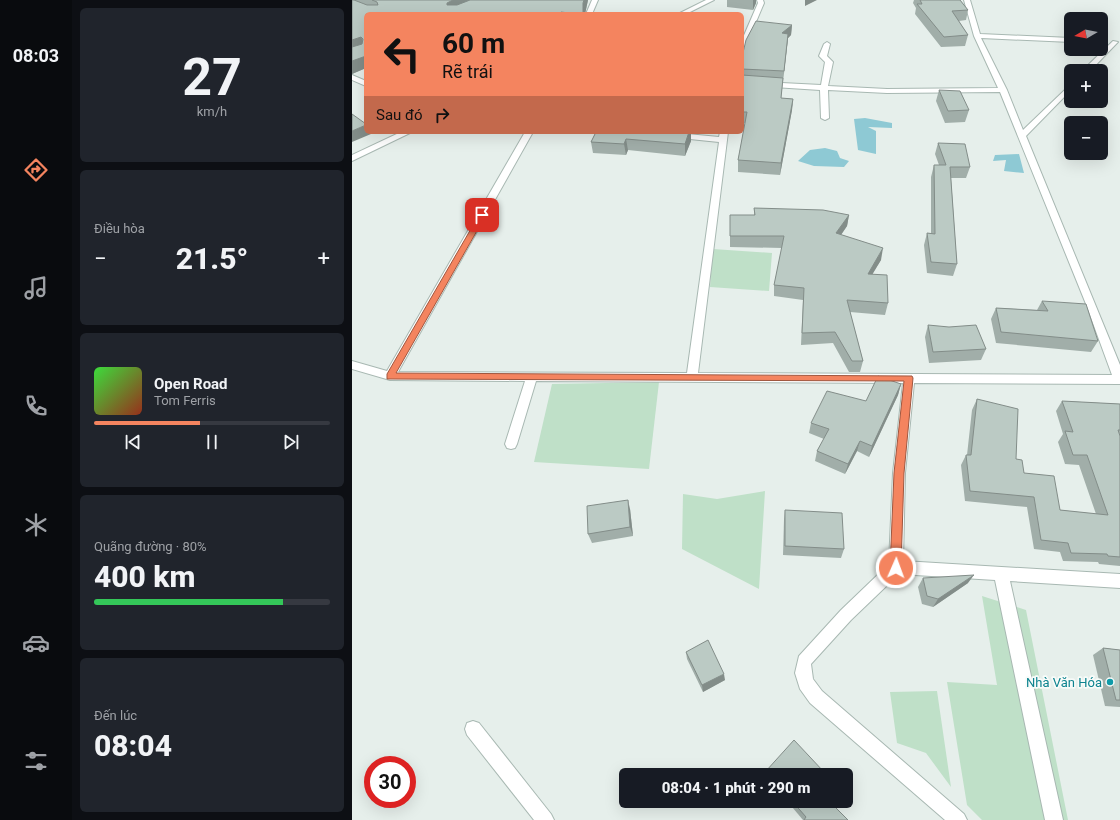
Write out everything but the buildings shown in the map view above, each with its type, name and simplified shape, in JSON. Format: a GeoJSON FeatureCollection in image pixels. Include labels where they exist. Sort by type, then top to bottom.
{"type":"FeatureCollection","features":[{"type":"Feature","properties":{"kind":"street"},"geometry":{"type":"LineString","coordinates":[[590,12],[596,0]]}},
{"type":"Feature","properties":{"kind":"street"},"geometry":{"type":"LineString","coordinates":[[685,12],[711,0]]}},
{"type":"Feature","properties":{"kind":"street"},"geometry":{"type":"LineString","coordinates":[[744,43],[761,3],[760,0]]}},
{"type":"Feature","properties":{"kind":"street"},"geometry":{"type":"LineString","coordinates":[[352,365],[390,376],[1120,379],[1003,90],[977,36],[967,0]]}},
{"type":"Feature","properties":{"kind":"street"},"geometry":{"type":"LineString","coordinates":[[977,36],[1064,40]]}},
{"type":"Feature","properties":{"kind":"street"},"geometry":{"type":"LineString","coordinates":[[1108,41],[1118,42]]}},
{"type":"Feature","properties":{"kind":"street"},"geometry":{"type":"LineString","coordinates":[[1094,64],[1118,42]]}},
{"type":"Feature","properties":{"kind":"street"},"geometry":{"type":"LineString","coordinates":[[825,118],[824,88],[829,62],[823,56],[828,44]]}},
{"type":"Feature","properties":{"kind":"street"},"geometry":{"type":"LineString","coordinates":[[352,76],[364,83]]}},
{"type":"Feature","properties":{"kind":"street"},"geometry":{"type":"LineString","coordinates":[[744,83],[887,91],[1003,90]]}},
{"type":"Feature","properties":{"kind":"street"},"geometry":{"type":"LineString","coordinates":[[1022,136],[1064,93]]}},
{"type":"Feature","properties":{"kind":"street"},"geometry":{"type":"LineString","coordinates":[[352,158],[404,134]]}},
{"type":"Feature","properties":{"kind":"street"},"geometry":{"type":"LineString","coordinates":[[390,376],[528,134]]}},
{"type":"Feature","properties":{"kind":"street"},"geometry":{"type":"LineString","coordinates":[[682,134],[724,136],[692,377]]}},
{"type":"Feature","properties":{"kind":"street"},"geometry":{"type":"LineString","coordinates":[[512,444],[532,376]]}},
{"type":"Feature","properties":{"kind":"street"},"geometry":{"type":"LineString","coordinates":[[909,378],[899,473],[896,568],[846,615],[804,661],[803,673],[806,683],[816,698],[958,820]]}},
{"type":"Feature","properties":{"kind":"street"},"geometry":{"type":"LineString","coordinates":[[896,568],[1001,572],[1120,581]]}},
{"type":"Feature","properties":{"kind":"street"},"geometry":{"type":"LineString","coordinates":[[1001,572],[1054,820]]}},
{"type":"Feature","properties":{"kind":"street"},"geometry":{"type":"LineString","coordinates":[[473,729],[545,820]]}},
{"type":"Feature","properties":{"kind":"green space"},"geometry":{"type":"Polygon","coordinates":[[[713,249],[772,253],[769,291],[710,287],[713,249]]]}},
{"type":"Feature","properties":{"kind":"green space"},"geometry":{"type":"Polygon","coordinates":[[[659,382],[649,469],[534,462],[552,384],[659,382]]]}},
{"type":"Feature","properties":{"kind":"green space"},"geometry":{"type":"Polygon","coordinates":[[[765,491],[759,589],[682,549],[683,494],[717,499],[765,491]]]}},
{"type":"Feature","properties":{"kind":"green space"},"geometry":{"type":"Polygon","coordinates":[[[982,596],[1026,610],[1068,820],[982,820],[967,805],[947,682],[997,685],[982,596]]]}},
{"type":"Feature","properties":{"kind":"green space"},"geometry":{"type":"Polygon","coordinates":[[[937,691],[951,787],[926,753],[897,743],[890,692],[937,691]]]}},
{"type":"Feature","properties":{"kind":"water"},"geometry":{"type":"Polygon","coordinates":[[[865,118],[892,123],[892,128],[868,127],[876,131],[876,154],[858,150],[854,119],[865,118]]]}},
{"type":"Feature","properties":{"kind":"water"},"geometry":{"type":"Polygon","coordinates":[[[825,148],[837,151],[840,158],[849,161],[844,167],[814,166],[798,161],[810,150],[825,148]]]}},
{"type":"Feature","properties":{"kind":"water"},"geometry":{"type":"Polygon","coordinates":[[[1019,154],[1024,173],[1004,171],[1006,160],[993,161],[995,155],[1019,154]]]}},
{"type":"Feature","properties":{"kind":"place","name":"Nhà Văn Hóa"},"geometry":{"type":"Point","coordinates":[1110,682]}},
{"type":"Feature","properties":{"kind":"route"},"geometry":{"type":"LineString","coordinates":[[482,215],[390,376],[909,378],[899,473],[896,568]]}}]}
